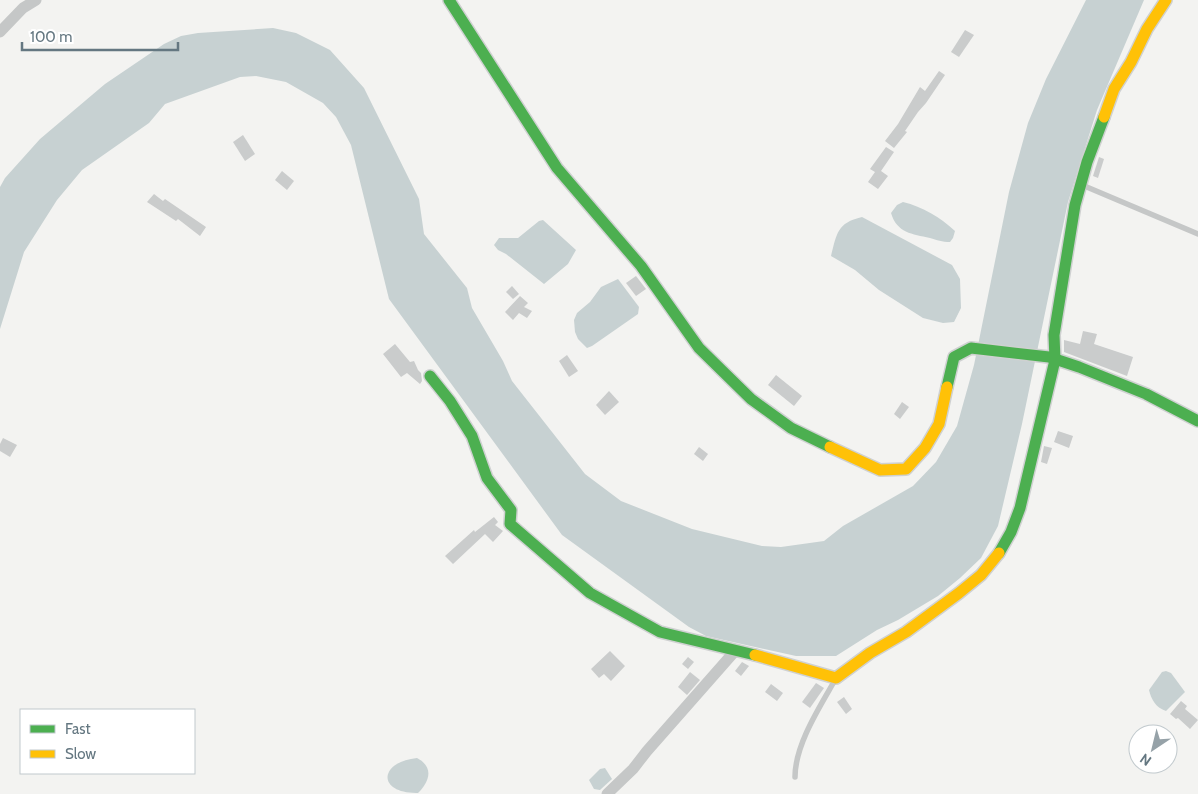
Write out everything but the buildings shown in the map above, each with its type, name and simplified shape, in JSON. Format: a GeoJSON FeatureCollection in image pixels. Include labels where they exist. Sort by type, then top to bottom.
{"type":"FeatureCollection","features":[{"type":"Feature","properties":{"kind":"street"},"geometry":{"type":"LineString","coordinates":[[0,32],[23,8],[36,0]]}},
{"type":"Feature","properties":{"kind":"street"},"geometry":{"type":"LineString","coordinates":[[450,0],[557,168],[641,266],[699,348],[751,399],[791,428],[880,470],[906,469],[925,448],[939,424],[954,357],[971,348],[1052,359],[1079,367],[1146,394],[1198,421]]}},
{"type":"Feature","properties":{"kind":"street"},"geometry":{"type":"LineString","coordinates":[[430,376],[450,401],[472,436],[487,478],[511,510],[510,524],[590,593],[660,632],[836,678],[870,653],[906,632],[959,593],[980,575],[997,556],[1011,532],[1020,508],[1052,359],[1054,335],[1066,274],[1074,205],[1098,128],[1114,89],[1131,62],[1147,29],[1166,0]]}},
{"type":"Feature","properties":{"kind":"street"},"geometry":{"type":"LineString","coordinates":[[607,794],[633,769],[735,651]]}},
{"type":"Feature","properties":{"kind":"lane"},"geometry":{"type":"LineString","coordinates":[[1080,185],[1198,234]]}},
{"type":"Feature","properties":{"kind":"lane"},"geometry":{"type":"LineString","coordinates":[[795,777],[795,765],[805,737],[819,707],[836,678]]}},
{"type":"Feature","properties":{"kind":"shaded area"},"geometry":{"type":"Polygon","coordinates":[[[1086,0],[1144,0],[1097,110],[1068,202],[1022,424],[998,526],[981,558],[938,596],[877,630],[836,656],[796,656],[706,636],[689,627],[562,535],[389,299],[351,145],[336,117],[323,103],[286,82],[256,76],[240,77],[165,104],[149,123],[82,170],[57,200],[24,252],[0,329],[0,187],[5,178],[40,139],[105,84],[164,44],[181,36],[198,33],[273,28],[296,33],[330,50],[364,88],[419,199],[424,234],[467,288],[472,308],[503,361],[512,381],[585,474],[621,501],[692,529],[762,546],[781,547],[824,541],[843,526],[913,486],[936,462],[957,426],[974,365],[1009,192],[1028,123],[1046,79],[1086,0]]]}},
{"type":"Feature","properties":{"kind":"shaded area"},"geometry":{"type":"Polygon","coordinates":[[[903,202],[937,217],[955,231],[950,242],[917,235],[901,229],[891,213],[897,205],[903,202]]]}},
{"type":"Feature","properties":{"kind":"shaded area"},"geometry":{"type":"Polygon","coordinates":[[[862,217],[952,265],[960,279],[961,308],[954,322],[943,323],[923,318],[879,290],[855,270],[831,256],[839,230],[847,222],[862,217]]]}},
{"type":"Feature","properties":{"kind":"shaded area"},"geometry":{"type":"Polygon","coordinates":[[[543,220],[576,250],[568,264],[544,284],[494,245],[499,238],[518,238],[539,221],[543,220]]]}},
{"type":"Feature","properties":{"kind":"shaded area"},"geometry":{"type":"Polygon","coordinates":[[[618,279],[639,307],[638,314],[587,348],[578,339],[575,332],[574,320],[577,313],[590,302],[601,287],[618,279]]]}},
{"type":"Feature","properties":{"kind":"shaded area"},"geometry":{"type":"Polygon","coordinates":[[[1162,672],[1171,673],[1185,692],[1166,711],[1154,703],[1149,690],[1162,672]]]}},
{"type":"Feature","properties":{"kind":"shaded area"},"geometry":{"type":"Polygon","coordinates":[[[417,758],[428,770],[425,784],[418,793],[395,789],[389,783],[389,771],[395,765],[417,758]]]}},
{"type":"Feature","properties":{"kind":"shaded area"},"geometry":{"type":"Polygon","coordinates":[[[605,768],[612,779],[600,790],[594,789],[589,780],[600,769],[605,768]]]}},
{"type":"Feature","properties":{"kind":"traffic: fast"},"geometry":{"type":"LineString","coordinates":[[449,0],[557,168],[641,266],[699,348],[751,399],[791,428],[830,447]]}},
{"type":"Feature","properties":{"kind":"traffic: fast"},"geometry":{"type":"LineString","coordinates":[[999,553],[1011,532],[1020,508],[1055,360],[1054,335],[1075,205],[1087,162],[1104,117]]}},
{"type":"Feature","properties":{"kind":"traffic: fast"},"geometry":{"type":"LineString","coordinates":[[947,387],[954,357],[971,348],[1049,357],[1146,394],[1198,421]]}},
{"type":"Feature","properties":{"kind":"traffic: fast"},"geometry":{"type":"LineString","coordinates":[[430,376],[450,401],[472,436],[487,478],[511,510],[510,524],[590,593],[660,632],[755,655]]}},
{"type":"Feature","properties":{"kind":"traffic: slow"},"geometry":{"type":"LineString","coordinates":[[1104,117],[1114,89],[1131,62],[1147,29],[1166,0]]}},
{"type":"Feature","properties":{"kind":"traffic: slow"},"geometry":{"type":"LineString","coordinates":[[830,447],[880,470],[906,469],[925,448],[939,424],[947,387]]}},
{"type":"Feature","properties":{"kind":"traffic: slow"},"geometry":{"type":"LineString","coordinates":[[755,655],[836,678],[870,653],[906,632],[959,593],[981,575],[999,553]]}}]}
